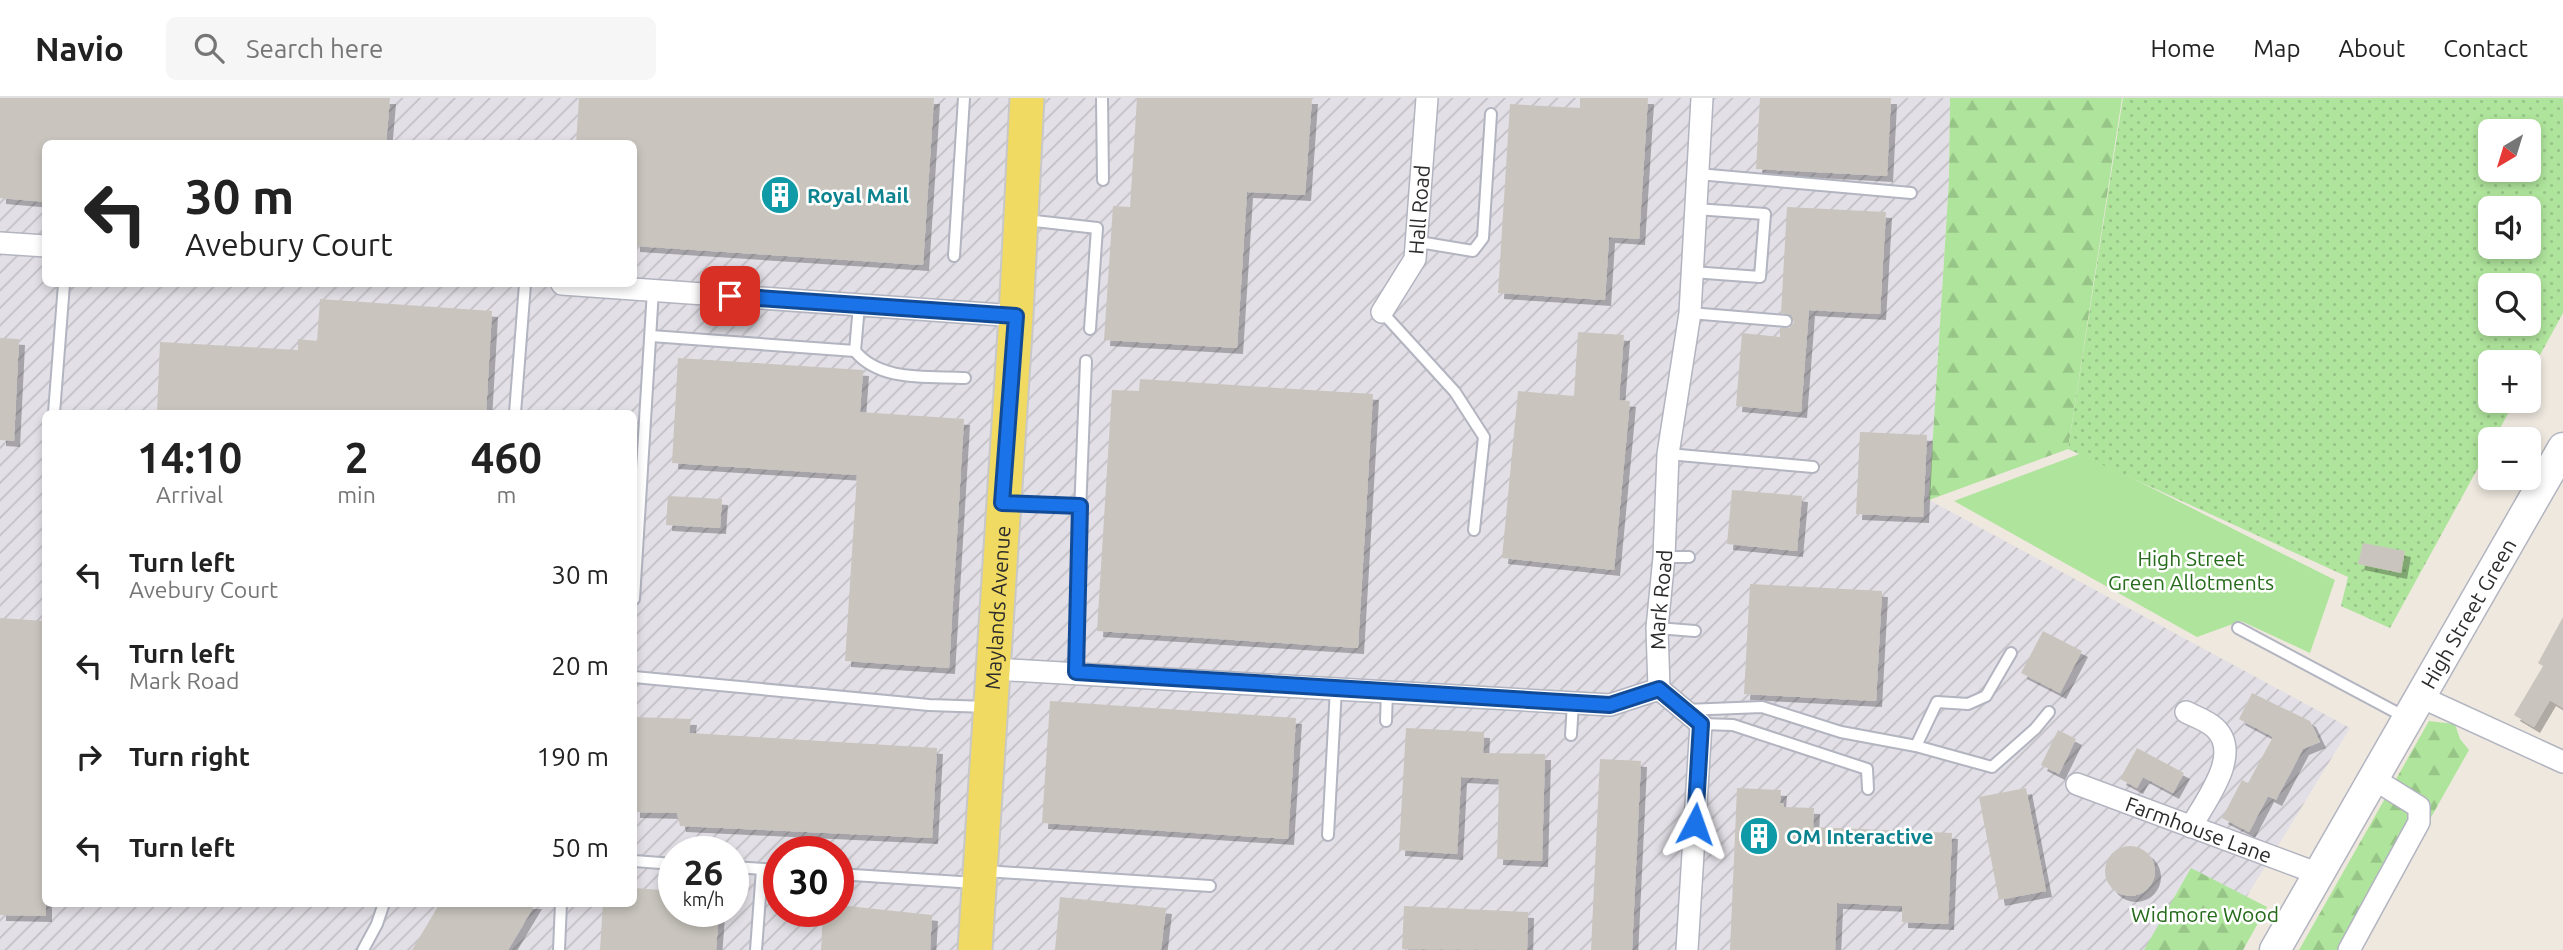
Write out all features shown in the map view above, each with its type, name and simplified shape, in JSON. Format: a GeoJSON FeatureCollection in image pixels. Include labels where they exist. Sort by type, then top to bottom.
{"type":"FeatureCollection","features":[{"type":"Feature","properties":{"kind":"main road","name":"Maylands Avenue"},"geometry":{"type":"LineString","coordinates":[[975,950],[1016,316],[1027,98]]}},
{"type":"Feature","properties":{"kind":"street","name":"Hall Road"},"geometry":{"type":"LineString","coordinates":[[1382,312],[1415,259],[1419,242],[1427,98]]}},
{"type":"Feature","properties":{"kind":"street","name":"Mark Road"},"geometry":{"type":"LineString","coordinates":[[1659,689],[1657,628],[1664,557],[1668,454],[1690,313],[1702,98]]}},
{"type":"Feature","properties":{"kind":"street"},"geometry":{"type":"LineString","coordinates":[[0,243],[42,246]]}},
{"type":"Feature","properties":{"kind":"street"},"geometry":{"type":"LineString","coordinates":[[608,287],[1016,316]]}},
{"type":"Feature","properties":{"kind":"street","name":"High Street Green"},"geometry":{"type":"LineString","coordinates":[[2275,950],[2563,449]]}},
{"type":"Feature","properties":{"kind":"street"},"geometry":{"type":"LineString","coordinates":[[993,669],[1610,705],[1659,689],[1701,724],[1687,950]]}},
{"type":"Feature","properties":{"kind":"street"},"geometry":{"type":"LineString","coordinates":[[2415,708],[2563,762]]}},
{"type":"Feature","properties":{"kind":"street"},"geometry":{"type":"LineString","coordinates":[[2186,712],[2218,730],[2226,750],[2225,763],[2191,827]]}},
{"type":"Feature","properties":{"kind":"street"},"geometry":{"type":"LineString","coordinates":[[2349,950],[2420,822],[2419,807],[2374,779]]}},
{"type":"Feature","properties":{"kind":"street","name":"Farmhouse Lane"},"geometry":{"type":"LineString","coordinates":[[2077,784],[2319,874]]}},
{"type":"Feature","properties":{"kind":"lane"},"geometry":{"type":"LineString","coordinates":[[954,256],[964,98]]}},
{"type":"Feature","properties":{"kind":"lane"},"geometry":{"type":"LineString","coordinates":[[1102,98],[1103,180]]}},
{"type":"Feature","properties":{"kind":"lane"},"geometry":{"type":"LineString","coordinates":[[1419,242],[1474,251],[1483,238],[1490,114]]}},
{"type":"Feature","properties":{"kind":"lane"},"geometry":{"type":"LineString","coordinates":[[1698,174],[1911,193]]}},
{"type":"Feature","properties":{"kind":"lane"},"geometry":{"type":"LineString","coordinates":[[1692,272],[1760,277],[1765,214],[1696,209]]}},
{"type":"Feature","properties":{"kind":"lane"},"geometry":{"type":"LineString","coordinates":[[1020,219],[1097,228],[1090,329]]}},
{"type":"Feature","properties":{"kind":"lane"},"geometry":{"type":"LineString","coordinates":[[54,410],[64,287]]}},
{"type":"Feature","properties":{"kind":"lane"},"geometry":{"type":"LineString","coordinates":[[515,410],[525,287]]}},
{"type":"Feature","properties":{"kind":"lane"},"geometry":{"type":"LineString","coordinates":[[637,552],[653,290]]}},
{"type":"Feature","properties":{"kind":"lane"},"geometry":{"type":"LineString","coordinates":[[859,305],[855,351],[866,365],[886,373],[965,378]]}},
{"type":"Feature","properties":{"kind":"lane"},"geometry":{"type":"LineString","coordinates":[[1382,312],[1455,392],[1484,437],[1474,530]]}},
{"type":"Feature","properties":{"kind":"lane"},"geometry":{"type":"LineString","coordinates":[[1690,313],[1786,321]]}},
{"type":"Feature","properties":{"kind":"lane"},"geometry":{"type":"LineString","coordinates":[[651,336],[855,351]]}},
{"type":"Feature","properties":{"kind":"lane"},"geometry":{"type":"LineString","coordinates":[[1076,672],[1086,361]]}},
{"type":"Feature","properties":{"kind":"lane"},"geometry":{"type":"LineString","coordinates":[[1668,454],[1814,467]]}},
{"type":"Feature","properties":{"kind":"lane"},"geometry":{"type":"LineString","coordinates":[[1002,503],[1080,506]]}},
{"type":"Feature","properties":{"kind":"lane"},"geometry":{"type":"LineString","coordinates":[[1664,557],[1689,558]]}},
{"type":"Feature","properties":{"kind":"lane"},"geometry":{"type":"LineString","coordinates":[[1657,628],[1695,631]]}},
{"type":"Feature","properties":{"kind":"lane"},"geometry":{"type":"LineString","coordinates":[[2238,628],[2415,708]]}},
{"type":"Feature","properties":{"kind":"lane"},"geometry":{"type":"LineString","coordinates":[[1916,746],[1937,702],[1968,705],[1986,696],[2011,653]]}},
{"type":"Feature","properties":{"kind":"lane"},"geometry":{"type":"LineString","coordinates":[[637,677],[916,704],[991,708]]}},
{"type":"Feature","properties":{"kind":"lane"},"geometry":{"type":"LineString","coordinates":[[1328,835],[1336,688]]}},
{"type":"Feature","properties":{"kind":"lane"},"geometry":{"type":"LineString","coordinates":[[1386,721],[1387,691]]}},
{"type":"Feature","properties":{"kind":"lane"},"geometry":{"type":"LineString","coordinates":[[1571,735],[1573,703]]}},
{"type":"Feature","properties":{"kind":"lane"},"geometry":{"type":"LineString","coordinates":[[1682,710],[1762,707],[1841,732],[1916,746],[1992,767],[2035,729],[2049,712]]}},
{"type":"Feature","properties":{"kind":"lane"},"geometry":{"type":"LineString","coordinates":[[1701,724],[1733,725],[1867,769],[1868,789]]}},
{"type":"Feature","properties":{"kind":"lane"},"geometry":{"type":"LineString","coordinates":[[637,861],[658,862]]}},
{"type":"Feature","properties":{"kind":"lane"},"geometry":{"type":"LineString","coordinates":[[749,868],[762,869],[756,950]]}},
{"type":"Feature","properties":{"kind":"lane"},"geometry":{"type":"LineString","coordinates":[[854,874],[1210,886]]}},
{"type":"Feature","properties":{"kind":"lane"},"geometry":{"type":"LineString","coordinates":[[362,950],[377,924],[383,907]]}},
{"type":"Feature","properties":{"kind":"lane"},"geometry":{"type":"LineString","coordinates":[[559,950],[561,907]]}},
{"type":"Feature","properties":{"kind":"shaded area"},"geometry":{"type":"Polygon","coordinates":[[[0,98],[1950,98],[1949,180],[1929,500],[2350,728],[2214,950],[0,950],[0,98]]]}},
{"type":"Feature","properties":{"kind":"green space"},"geometry":{"type":"Polygon","coordinates":[[[1950,98],[2122,98],[2068,449],[1929,500],[1949,180],[1950,98]]]}},
{"type":"Feature","properties":{"kind":"green space"},"geometry":{"type":"Polygon","coordinates":[[[2123,98],[2563,98],[2563,313],[2541,353],[2541,350],[2478,350],[2478,413],[2508,413],[2501,427],[2478,427],[2478,468],[2390,628],[2341,606],[2348,577],[2068,449],[2123,98]]]}},
{"type":"Feature","properties":{"kind":"green space","name":"High Street Green Allotments"},"geometry":{"type":"Polygon","coordinates":[[[2082,453],[2335,580],[2310,653],[2241,621],[2197,637],[1954,501],[2082,453]]]}},
{"type":"Feature","properties":{"kind":"green space"},"geometry":{"type":"Polygon","coordinates":[[[2429,721],[2455,724],[2460,739],[2469,750],[2356,950],[2299,950],[2429,721]]]}},
{"type":"Feature","properties":{"kind":"green space","name":"Widmore Wood"},"geometry":{"type":"Polygon","coordinates":[[[2191,868],[2267,907],[2243,950],[2144,950],[2191,868]]]}},
{"type":"Feature","properties":{"kind":"building"},"geometry":{"type":"Polygon","coordinates":[[[0,98],[390,98],[386,140],[42,140],[42,202],[0,198],[0,98]]]}},
{"type":"Feature","properties":{"kind":"building","name":"Royal Mail"},"geometry":{"type":"Polygon","coordinates":[[[579,98],[934,98],[923,265],[637,246],[637,140],[576,140],[579,98]]]}},
{"type":"Feature","properties":{"kind":"building"},"geometry":{"type":"Polygon","coordinates":[[[1137,98],[1312,98],[1305,195],[1247,192],[1237,348],[1104,340],[1113,206],[1130,207],[1137,98]]]}},
{"type":"Feature","properties":{"kind":"building"},"geometry":{"type":"Polygon","coordinates":[[[1580,98],[1648,98],[1639,239],[1609,237],[1605,300],[1498,293],[1510,104],[1580,108],[1580,98]]]}},
{"type":"Feature","properties":{"kind":"building"},"geometry":{"type":"Polygon","coordinates":[[[1760,98],[1891,98],[1887,176],[1756,169],[1760,98]]]}},
{"type":"Feature","properties":{"kind":"building"},"geometry":{"type":"Polygon","coordinates":[[[1787,207],[1886,212],[1880,314],[1809,310],[1801,412],[1736,406],[1742,333],[1780,337],[1780,328],[1789,328],[1794,322],[1791,315],[1781,313],[1787,207]]]}},
{"type":"Feature","properties":{"kind":"building"},"geometry":{"type":"Polygon","coordinates":[[[320,299],[492,311],[486,410],[157,410],[160,342],[298,350],[298,339],[317,341],[320,299]]]}},
{"type":"Feature","properties":{"kind":"building"},"geometry":{"type":"Polygon","coordinates":[[[1578,332],[1624,335],[1619,400],[1630,401],[1614,570],[1502,558],[1518,391],[1574,396],[1578,332]]]}},
{"type":"Feature","properties":{"kind":"building"},"geometry":{"type":"Polygon","coordinates":[[[0,338],[19,339],[14,441],[0,440],[0,338]]]}},
{"type":"Feature","properties":{"kind":"building"},"geometry":{"type":"Polygon","coordinates":[[[678,358],[863,370],[860,412],[964,419],[949,668],[845,661],[857,475],[672,463],[678,358]]]}},
{"type":"Feature","properties":{"kind":"building"},"geometry":{"type":"Polygon","coordinates":[[[1140,379],[1373,394],[1358,648],[1097,631],[1112,390],[1139,391],[1140,379]]]}},
{"type":"Feature","properties":{"kind":"building"},"geometry":{"type":"Polygon","coordinates":[[[1860,432],[1927,435],[1923,517],[1856,514],[1860,432]]]}},
{"type":"Feature","properties":{"kind":"building"},"geometry":{"type":"Polygon","coordinates":[[[1732,490],[1802,496],[1797,551],[1727,544],[1732,490]]]}},
{"type":"Feature","properties":{"kind":"building"},"geometry":{"type":"Polygon","coordinates":[[[668,496],[722,499],[720,528],[666,525],[668,496]]]}},
{"type":"Feature","properties":{"kind":"building"},"geometry":{"type":"Polygon","coordinates":[[[2363,543],[2405,551],[2401,573],[2358,564],[2363,543]]]}},
{"type":"Feature","properties":{"kind":"building"},"geometry":{"type":"Polygon","coordinates":[[[1750,584],[1882,591],[1876,701],[1744,694],[1750,584]]]}},
{"type":"Feature","properties":{"kind":"building"},"geometry":{"type":"Polygon","coordinates":[[[2563,617],[2563,708],[2550,700],[2534,727],[2514,715],[2543,666],[2538,663],[2563,617]]]}},
{"type":"Feature","properties":{"kind":"building"},"geometry":{"type":"Polygon","coordinates":[[[0,618],[42,621],[42,907],[46,907],[46,916],[0,915],[0,618]]]}},
{"type":"Feature","properties":{"kind":"building"},"geometry":{"type":"Polygon","coordinates":[[[2043,631],[2082,651],[2060,693],[2021,673],[2043,631]]]}},
{"type":"Feature","properties":{"kind":"building"},"geometry":{"type":"Polygon","coordinates":[[[2252,693],[2310,721],[2320,742],[2303,749],[2276,800],[2268,796],[2249,832],[2222,818],[2242,780],[2248,783],[2273,737],[2239,719],[2252,693]]]}},
{"type":"Feature","properties":{"kind":"building"},"geometry":{"type":"Polygon","coordinates":[[[1050,701],[1296,718],[1288,839],[1042,823],[1050,701]]]}},
{"type":"Feature","properties":{"kind":"building"},"geometry":{"type":"Polygon","coordinates":[[[637,717],[691,719],[689,733],[937,748],[932,838],[680,826],[677,813],[637,812],[637,717]]]}},
{"type":"Feature","properties":{"kind":"building"},"geometry":{"type":"Polygon","coordinates":[[[1406,728],[1484,732],[1483,753],[1545,754],[1542,861],[1497,859],[1499,779],[1461,777],[1457,854],[1399,850],[1406,728]]]}},
{"type":"Feature","properties":{"kind":"building"},"geometry":{"type":"Polygon","coordinates":[[[2058,730],[2076,739],[2059,774],[2041,765],[2058,730]]]}},
{"type":"Feature","properties":{"kind":"building"},"geometry":{"type":"Polygon","coordinates":[[[2137,748],[2184,773],[2173,793],[2143,777],[2137,788],[2120,779],[2137,748]]]}},
{"type":"Feature","properties":{"kind":"building"},"geometry":{"type":"Polygon","coordinates":[[[1600,759],[1641,761],[1632,950],[1591,950],[1600,759]]]}},
{"type":"Feature","properties":{"kind":"building"},"geometry":{"type":"Polygon","coordinates":[[[1737,788],[1781,790],[1780,803],[1784,803],[1784,807],[1814,808],[1813,827],[1952,833],[1948,924],[1902,922],[1902,906],[1837,903],[1835,950],[1730,950],[1737,788]]]}},
{"type":"Feature","properties":{"kind":"building"},"geometry":{"type":"Polygon","coordinates":[[[2026,788],[2046,891],[1999,900],[1979,797],[2026,788]]]}},
{"type":"Feature","properties":{"kind":"building"},"geometry":{"type":"Polygon","coordinates":[[[2130,846],[2148,853],[2155,871],[2148,889],[2130,896],[2112,889],[2105,871],[2112,853],[2130,846]]]}},
{"type":"Feature","properties":{"kind":"building"},"geometry":{"type":"Polygon","coordinates":[[[637,888],[658,890],[658,927],[718,927],[716,950],[600,950],[603,907],[637,907],[637,888]]]}},
{"type":"Feature","properties":{"kind":"building"},"geometry":{"type":"Polygon","coordinates":[[[1060,897],[1166,908],[1161,950],[1055,950],[1060,897]]]}},
{"type":"Feature","properties":{"kind":"building"},"geometry":{"type":"Polygon","coordinates":[[[1404,906],[1528,912],[1527,950],[1402,949],[1404,906]]]}},
{"type":"Feature","properties":{"kind":"building"},"geometry":{"type":"Polygon","coordinates":[[[438,907],[534,907],[508,950],[412,950],[438,907]]]}},
{"type":"Feature","properties":{"kind":"building"},"geometry":{"type":"Polygon","coordinates":[[[854,907],[932,915],[930,950],[821,950],[822,927],[854,927],[854,907]]]}},
{"type":"Feature","properties":{"kind":"place","name":"Royal Mail"},"geometry":{"type":"Point","coordinates":[780,195]}},
{"type":"Feature","properties":{"kind":"place","name":"OM Interactive"},"geometry":{"type":"Point","coordinates":[1759,836]}},
{"type":"Feature","properties":{"kind":"route"},"geometry":{"type":"LineString","coordinates":[[730,296],[1016,316],[1002,503],[1080,506],[1076,672],[1610,705],[1659,689],[1701,724],[1695,824]]}}]}
